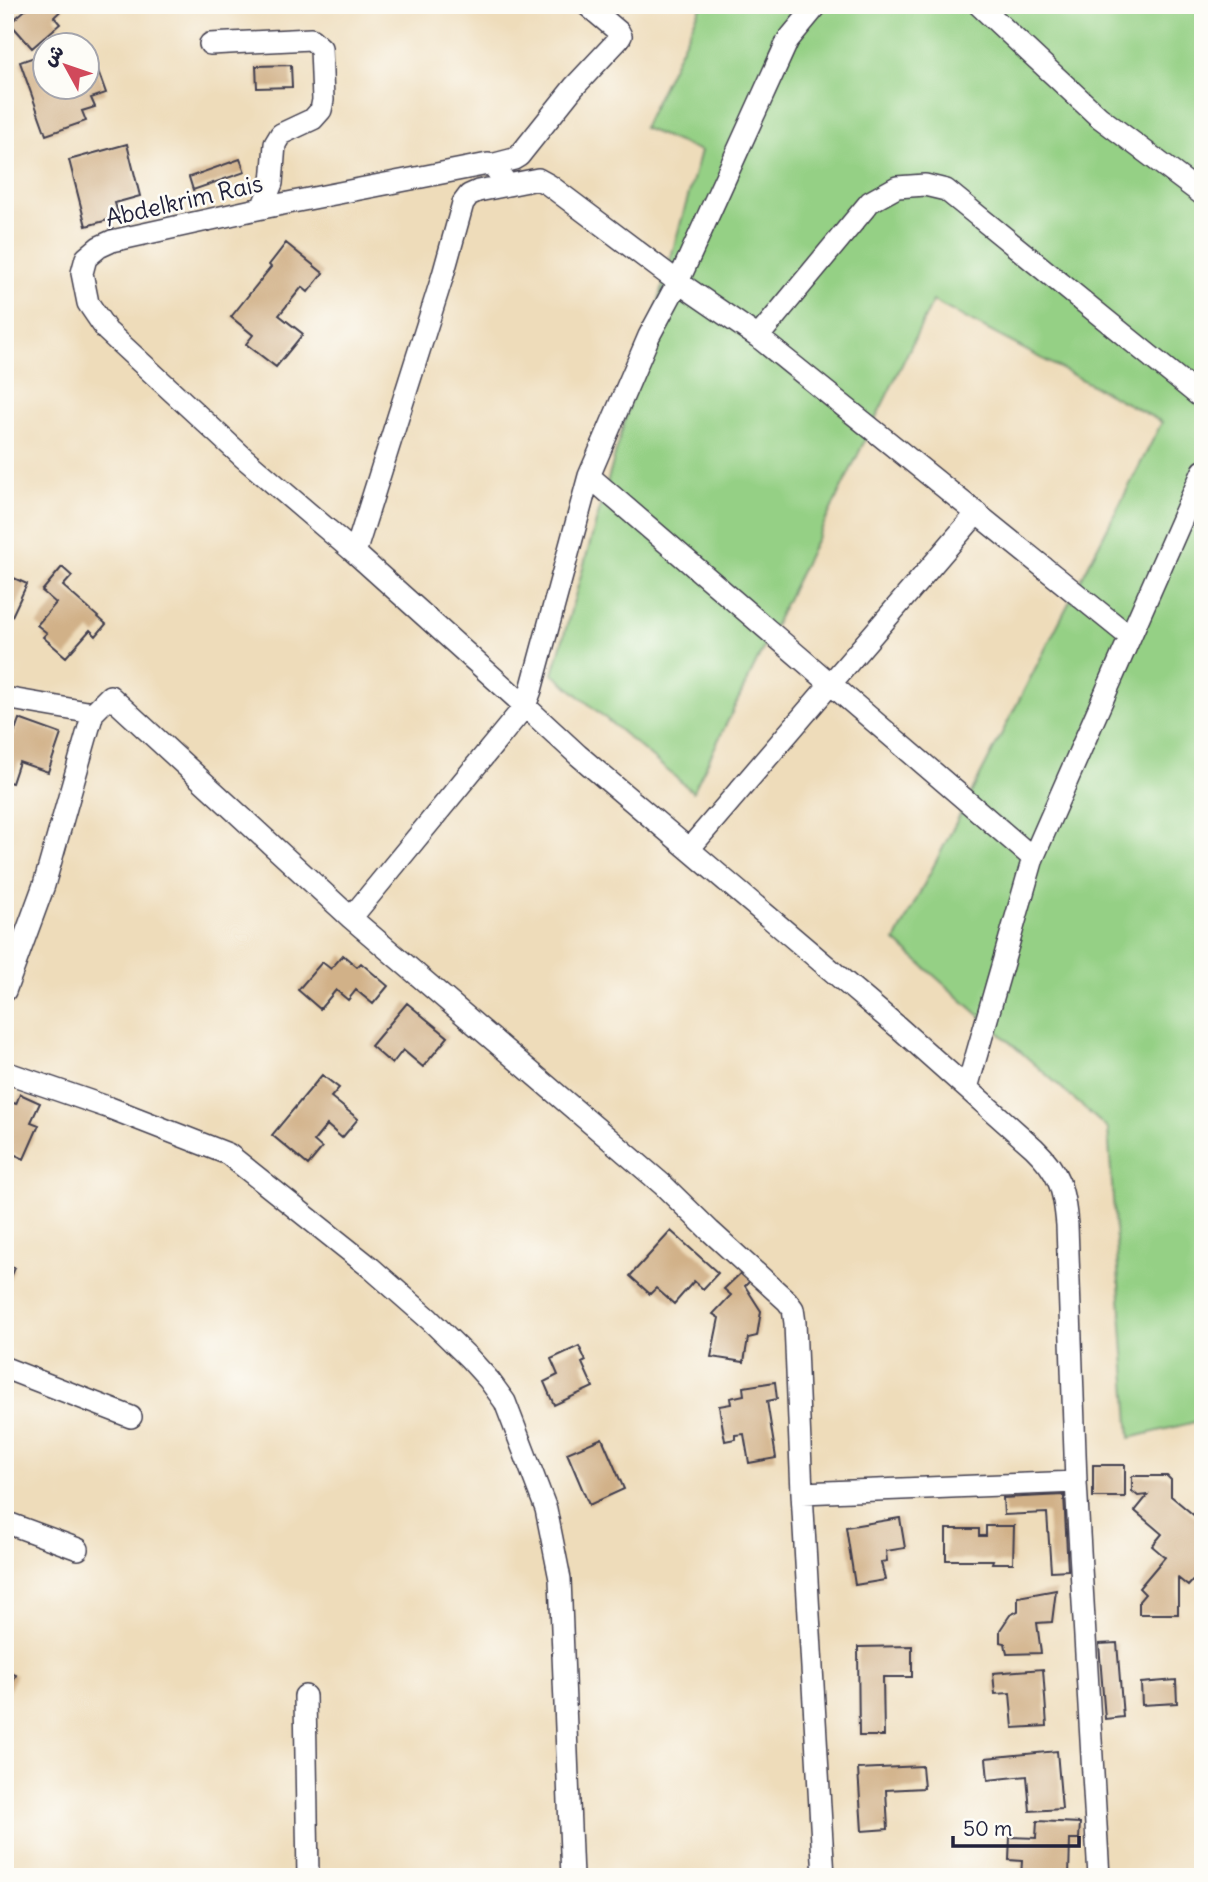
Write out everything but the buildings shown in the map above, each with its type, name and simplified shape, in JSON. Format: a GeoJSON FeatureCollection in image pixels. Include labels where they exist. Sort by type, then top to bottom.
{"type":"FeatureCollection","features":[{"type":"Feature","properties":{"kind":"street","name":"Abdelkrim Rais"},"geometry":{"type":"LineString","coordinates":[[587,5],[621,36],[514,159],[262,208],[113,241],[99,247],[86,258],[82,273],[88,303],[107,331],[244,458],[355,553],[578,755],[967,1088],[1045,1159],[1059,1179],[1066,1225],[1076,1482],[1099,1877]]}},
{"type":"Feature","properties":{"kind":"street"},"geometry":{"type":"LineString","coordinates":[[351,918],[525,706],[589,476],[649,336],[678,282],[789,40],[817,5]]}},
{"type":"Feature","properties":{"kind":"street"},"geometry":{"type":"LineString","coordinates":[[979,5],[1099,117],[1203,195]]}},
{"type":"Feature","properties":{"kind":"street"},"geometry":{"type":"LineString","coordinates":[[210,44],[311,39],[321,48],[321,110],[313,119],[281,134],[275,144],[272,183],[262,208]]}},
{"type":"Feature","properties":{"kind":"street"},"geometry":{"type":"LineString","coordinates":[[491,165],[508,185]]}},
{"type":"Feature","properties":{"kind":"street"},"geometry":{"type":"LineString","coordinates":[[355,553],[443,275],[463,203],[478,191],[538,179],[758,337],[1130,637]]}},
{"type":"Feature","properties":{"kind":"street"},"geometry":{"type":"LineString","coordinates":[[758,337],[870,202],[897,187],[925,185],[946,190],[1203,399]]}},
{"type":"Feature","properties":{"kind":"street"},"geometry":{"type":"LineString","coordinates":[[967,1088],[1033,858],[1203,471]]}},
{"type":"Feature","properties":{"kind":"street"},"geometry":{"type":"LineString","coordinates":[[589,476],[1033,858]]}},
{"type":"Feature","properties":{"kind":"street"},"geometry":{"type":"LineString","coordinates":[[689,849],[976,513]]}},
{"type":"Feature","properties":{"kind":"street"},"geometry":{"type":"LineString","coordinates":[[5,991],[44,886],[93,713],[110,696],[351,918],[663,1185],[790,1305],[795,1324],[824,1877]]}},
{"type":"Feature","properties":{"kind":"street"},"geometry":{"type":"LineString","coordinates":[[5,698],[93,713]]}},
{"type":"Feature","properties":{"kind":"street"},"geometry":{"type":"LineString","coordinates":[[5,1072],[110,1108],[229,1154],[429,1319],[469,1358],[505,1402],[546,1509],[560,1579],[572,1877]]}},
{"type":"Feature","properties":{"kind":"street"},"geometry":{"type":"LineString","coordinates":[[5,1368],[131,1417]]}},
{"type":"Feature","properties":{"kind":"street"},"geometry":{"type":"LineString","coordinates":[[802,1493],[1076,1482]]}},
{"type":"Feature","properties":{"kind":"street"},"geometry":{"type":"LineString","coordinates":[[5,1522],[78,1549]]}},
{"type":"Feature","properties":{"kind":"street"},"geometry":{"type":"LineString","coordinates":[[305,1696],[309,1877]]}},
{"type":"Feature","properties":{"kind":"green space"},"geometry":{"type":"Polygon","coordinates":[[[702,5],[1203,5],[1203,1420],[1130,1438],[1108,1129],[895,941],[1162,422],[933,301],[693,792],[553,674],[701,151],[643,128],[702,5]]]}}]}
